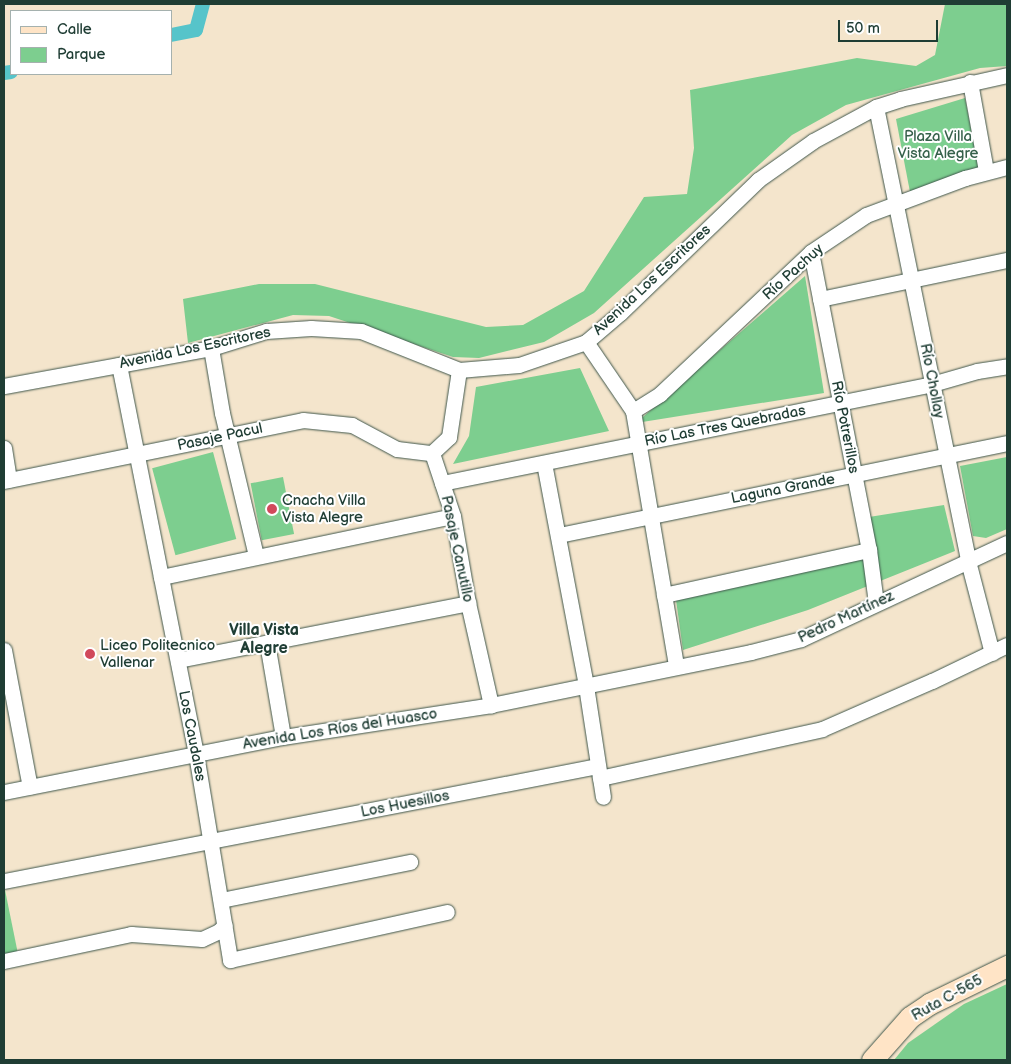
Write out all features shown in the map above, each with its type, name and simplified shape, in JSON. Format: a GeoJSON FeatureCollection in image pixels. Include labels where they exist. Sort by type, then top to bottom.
{"type":"FeatureCollection","features":[{"type":"Feature","properties":{"kind":"main road","name":"Ruta C-565"},"geometry":{"type":"LineString","coordinates":[[872,1060],[910,1017],[929,1004],[1007,966]]}},
{"type":"Feature","properties":{"kind":"street","name":"Avenida Los Escritores"},"geometry":{"type":"LineString","coordinates":[[4,386],[211,348],[266,331],[312,328],[361,332],[459,370],[518,365],[586,342],[620,313],[758,180],[813,141],[876,107],[970,82],[1007,75]]}},
{"type":"Feature","properties":{"kind":"street"},"geometry":{"type":"LineString","coordinates":[[970,82],[986,172]]}},
{"type":"Feature","properties":{"kind":"street","name":"Río Chollay"},"geometry":{"type":"LineString","coordinates":[[876,107],[968,561],[992,653]]}},
{"type":"Feature","properties":{"kind":"street","name":"Río Pachuy"},"geometry":{"type":"LineString","coordinates":[[633,411],[660,394],[811,252],[866,215],[986,172],[1007,167]]}},
{"type":"Feature","properties":{"kind":"street","name":"Río Potrerillos"},"geometry":{"type":"LineString","coordinates":[[811,252],[869,550],[876,603]]}},
{"type":"Feature","properties":{"kind":"street"},"geometry":{"type":"LineString","coordinates":[[820,299],[1007,260]]}},
{"type":"Feature","properties":{"kind":"street"},"geometry":{"type":"LineString","coordinates":[[586,342],[633,411],[637,444],[676,666]]}},
{"type":"Feature","properties":{"kind":"street"},"geometry":{"type":"LineString","coordinates":[[211,348],[228,435],[256,556]]}},
{"type":"Feature","properties":{"kind":"street","name":"Los Caudales"},"geometry":{"type":"LineString","coordinates":[[119,365],[196,754],[230,960],[447,912]]}},
{"type":"Feature","properties":{"kind":"street","name":"Río Las Tres Quebradas"},"geometry":{"type":"LineString","coordinates":[[442,483],[932,384],[977,370],[1007,366]]}},
{"type":"Feature","properties":{"kind":"street"},"geometry":{"type":"LineString","coordinates":[[432,454],[449,437],[459,370]]}},
{"type":"Feature","properties":{"kind":"street","name":"Pasaje Pacul"},"geometry":{"type":"LineString","coordinates":[[7,481],[303,420],[352,425],[397,449],[432,454]]}},
{"type":"Feature","properties":{"kind":"street","name":"Laguna Grande"},"geometry":{"type":"LineString","coordinates":[[558,535],[1007,443]]}},
{"type":"Feature","properties":{"kind":"street"},"geometry":{"type":"LineString","coordinates":[[4,448],[7,481]]}},
{"type":"Feature","properties":{"kind":"street","name":"Pasaje Canutillo"},"geometry":{"type":"LineString","coordinates":[[432,454],[453,516],[468,603],[490,705]]}},
{"type":"Feature","properties":{"kind":"street"},"geometry":{"type":"LineString","coordinates":[[544,462],[586,686],[603,797]]}},
{"type":"Feature","properties":{"kind":"street"},"geometry":{"type":"LineString","coordinates":[[161,577],[453,516]]}},
{"type":"Feature","properties":{"kind":"street","name":"Pedro Martínez"},"geometry":{"type":"LineString","coordinates":[[676,666],[751,652],[801,640],[876,603],[1007,543]]}},
{"type":"Feature","properties":{"kind":"street"},"geometry":{"type":"LineString","coordinates":[[664,595],[869,550]]}},
{"type":"Feature","properties":{"kind":"street"},"geometry":{"type":"LineString","coordinates":[[178,660],[468,603]]}},
{"type":"Feature","properties":{"kind":"street"},"geometry":{"type":"LineString","coordinates":[[267,643],[283,737]]}},
{"type":"Feature","properties":{"kind":"street","name":"Los Huesillos"},"geometry":{"type":"LineString","coordinates":[[4,881],[599,772],[822,728],[932,682],[1007,645]]}},
{"type":"Feature","properties":{"kind":"street"},"geometry":{"type":"LineString","coordinates":[[4,650],[8,693],[30,787]]}},
{"type":"Feature","properties":{"kind":"street","name":"Avenida Los Ríos del Huasco"},"geometry":{"type":"LineString","coordinates":[[4,792],[283,737],[490,705],[676,666]]}},
{"type":"Feature","properties":{"kind":"street"},"geometry":{"type":"LineString","coordinates":[[221,900],[410,862]]}},
{"type":"Feature","properties":{"kind":"street"},"geometry":{"type":"LineString","coordinates":[[4,961],[131,934],[202,939],[225,925]]}},
{"type":"Feature","properties":{"kind":"green space"},"geometry":{"type":"Polygon","coordinates":[[[945,4],[1007,4],[1007,66],[980,68],[846,105],[792,135],[594,313],[544,342],[479,358],[453,357],[329,316],[293,315],[188,343],[183,299],[259,284],[315,284],[486,327],[523,325],[584,291],[644,197],[687,194],[694,148],[690,90],[857,58],[916,66],[935,55],[945,4]]]}},
{"type":"Feature","properties":{"kind":"green space","name":"Plaza Villa Vista Alegre"},"geometry":{"type":"Polygon","coordinates":[[[965,98],[979,170],[910,192],[896,119],[965,98]]]}},
{"type":"Feature","properties":{"kind":"green space"},"geometry":{"type":"Polygon","coordinates":[[[805,276],[824,393],[636,423],[805,276]]]}},
{"type":"Feature","properties":{"kind":"green space"},"geometry":{"type":"Polygon","coordinates":[[[580,368],[609,431],[453,464],[469,436],[476,387],[580,368]]]}},
{"type":"Feature","properties":{"kind":"green space"},"geometry":{"type":"Polygon","coordinates":[[[213,452],[236,539],[175,555],[152,468],[213,452]]]}},
{"type":"Feature","properties":{"kind":"green space"},"geometry":{"type":"Polygon","coordinates":[[[1007,457],[1007,529],[986,538],[973,536],[960,466],[1007,457]]]}},
{"type":"Feature","properties":{"kind":"green space","name":"Cnacha Villa Vista Alegre"},"geometry":{"type":"Polygon","coordinates":[[[283,477],[294,534],[262,540],[251,483],[283,477]]]}},
{"type":"Feature","properties":{"kind":"green space"},"geometry":{"type":"Polygon","coordinates":[[[944,505],[955,551],[808,610],[683,650],[676,600],[874,556],[869,517],[944,505]]]}},
{"type":"Feature","properties":{"kind":"green space"},"geometry":{"type":"Polygon","coordinates":[[[4,885],[18,954],[4,957],[4,885]]]}},
{"type":"Feature","properties":{"kind":"green space"},"geometry":{"type":"Polygon","coordinates":[[[1007,984],[1007,1060],[894,1060],[908,1043],[964,1004],[1007,984]]]}},
{"type":"Feature","properties":{"kind":"waterway"},"geometry":{"type":"LineString","coordinates":[[172,35],[196,30],[203,4]]}},
{"type":"Feature","properties":{"kind":"waterway"},"geometry":{"type":"LineString","coordinates":[[4,73],[10,72]]}},
{"type":"Feature","properties":{"kind":"place","name":"Cnacha Villa Vista Alegre"},"geometry":{"type":"Point","coordinates":[272,509]}},
{"type":"Feature","properties":{"kind":"place","name":"Liceo Politecnico Vallenar"},"geometry":{"type":"Point","coordinates":[90,654]}},
{"type":"Feature","properties":{"kind":"district","name":"Villa Vista Alegre"},"geometry":{"type":"Point","coordinates":[264,640]}}]}
